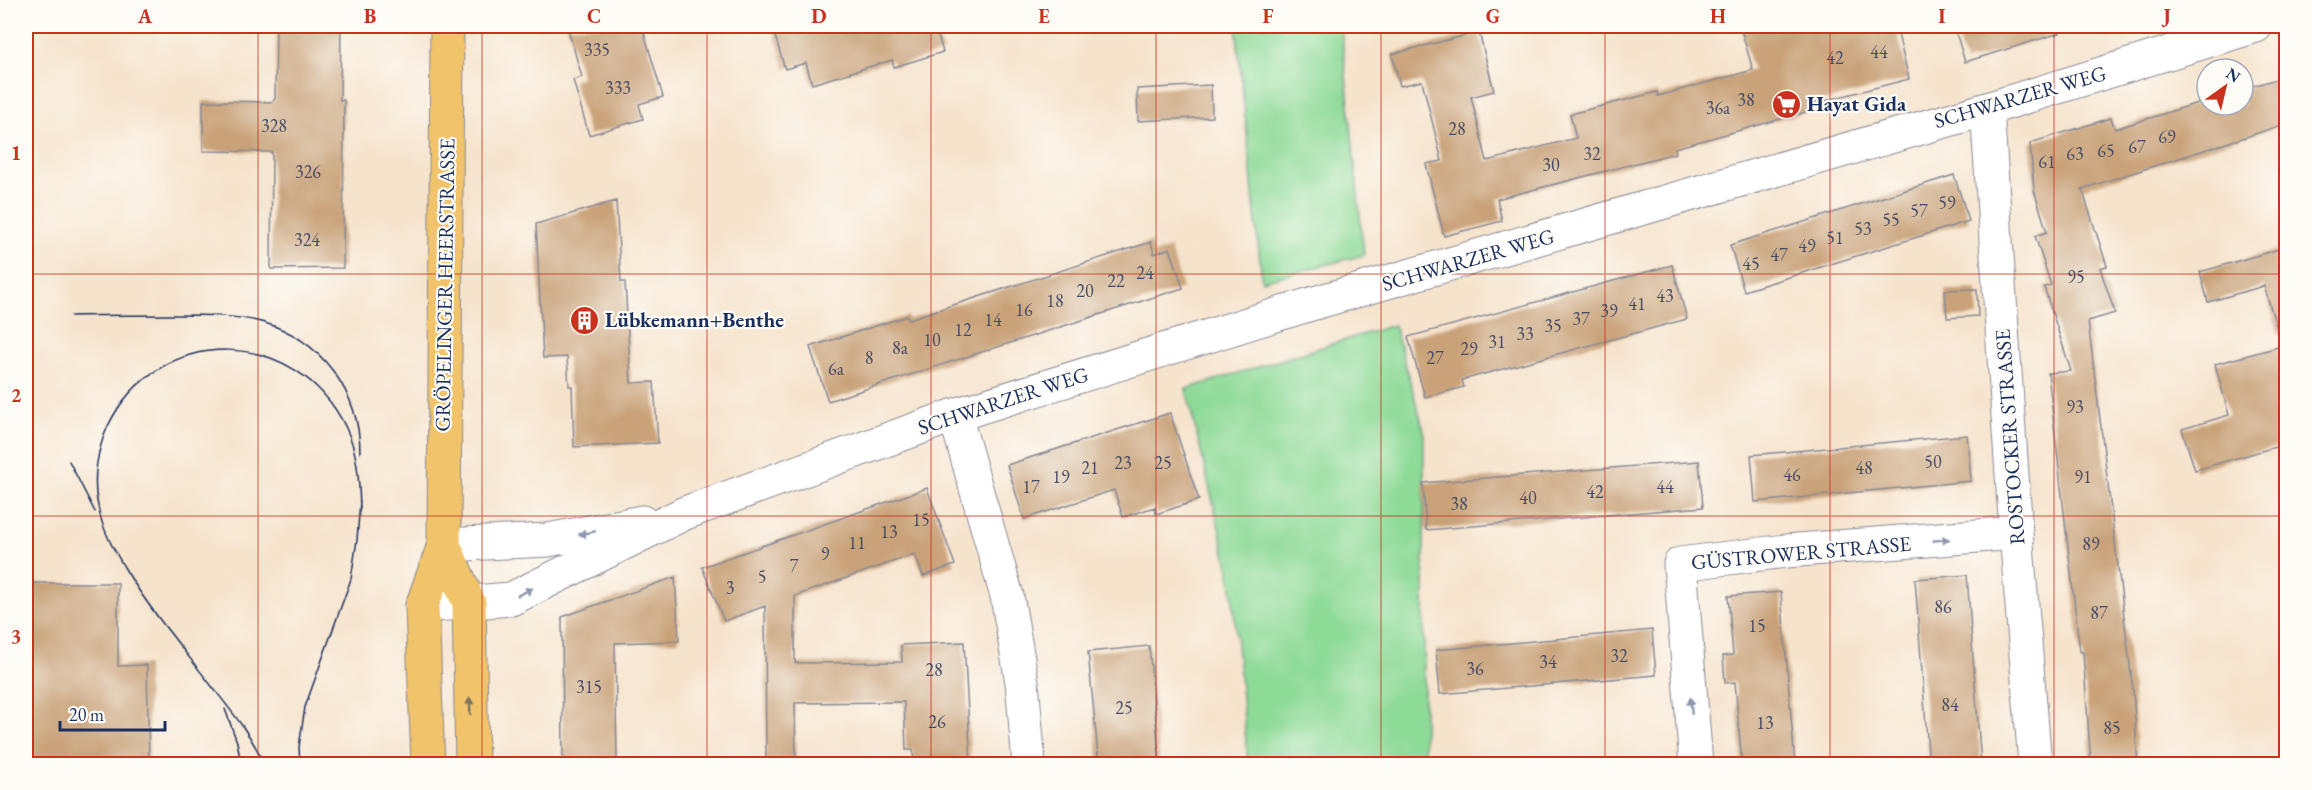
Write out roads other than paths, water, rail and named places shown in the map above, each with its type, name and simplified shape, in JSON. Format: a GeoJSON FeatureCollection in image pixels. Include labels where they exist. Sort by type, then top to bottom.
{"type":"FeatureCollection","features":[{"type":"Feature","properties":{"kind":"main road","name":"GRÖPELINGER HEERSTRASSE"},"geometry":{"type":"LineString","coordinates":[[428,765],[422,606],[444,545],[447,26]]}},
{"type":"Feature","properties":{"kind":"main road","name":"GRÖPELINGER HEERSTRASSE"},"geometry":{"type":"LineString","coordinates":[[444,545],[469,603],[472,765]]}},
{"type":"Feature","properties":{"kind":"street","name":"SCHWARZER WEG"},"geometry":{"type":"LineString","coordinates":[[422,606],[511,599],[685,513],[956,415],[1311,304],[1988,109],[2256,26]]}},
{"type":"Feature","properties":{"kind":"street","name":"ROSTOCKER STRASSE"},"geometry":{"type":"LineString","coordinates":[[1988,109],[2016,533],[2035,765]]}},
{"type":"Feature","properties":{"kind":"street"},"geometry":{"type":"LineString","coordinates":[[956,415],[1007,596],[1022,682],[1029,765]]}},
{"type":"Feature","properties":{"kind":"street","name":"SCHWARZER WEG"},"geometry":{"type":"LineString","coordinates":[[444,545],[548,540],[685,513]]}},
{"type":"Feature","properties":{"kind":"street","name":"GÜSTROWER STRASSE"},"geometry":{"type":"LineString","coordinates":[[1696,765],[1680,564],[1786,552],[2016,533]]}},
{"type":"Feature","properties":{"kind":"tram line"},"geometry":{"type":"LineString","coordinates":[[71,316],[219,316],[261,322],[281,329],[317,353],[339,380],[353,410],[360,453]]}},
{"type":"Feature","properties":{"kind":"tram line"},"geometry":{"type":"LineString","coordinates":[[264,764],[242,725],[147,603],[110,540],[100,515],[95,486],[98,455],[104,435],[131,392],[159,369],[192,354],[227,350],[262,355],[295,370],[324,394],[346,428],[355,457],[360,508]]}},
{"type":"Feature","properties":{"kind":"tram line"},"geometry":{"type":"LineString","coordinates":[[69,461],[95,512]]}},
{"type":"Feature","properties":{"kind":"tram line"},"geometry":{"type":"LineString","coordinates":[[300,764],[299,747],[305,707],[351,579],[360,501]]}},
{"type":"Feature","properties":{"kind":"tram line"},"geometry":{"type":"LineString","coordinates":[[225,709],[237,742],[241,764]]}},
{"type":"Feature","properties":{"kind":"place","name":"Hayat Gida"},"geometry":{"type":"Point","coordinates":[1786,104]}},
{"type":"Feature","properties":{"kind":"place","name":"Lübkemann+Benthe"},"geometry":{"type":"Point","coordinates":[584,320]}}]}
